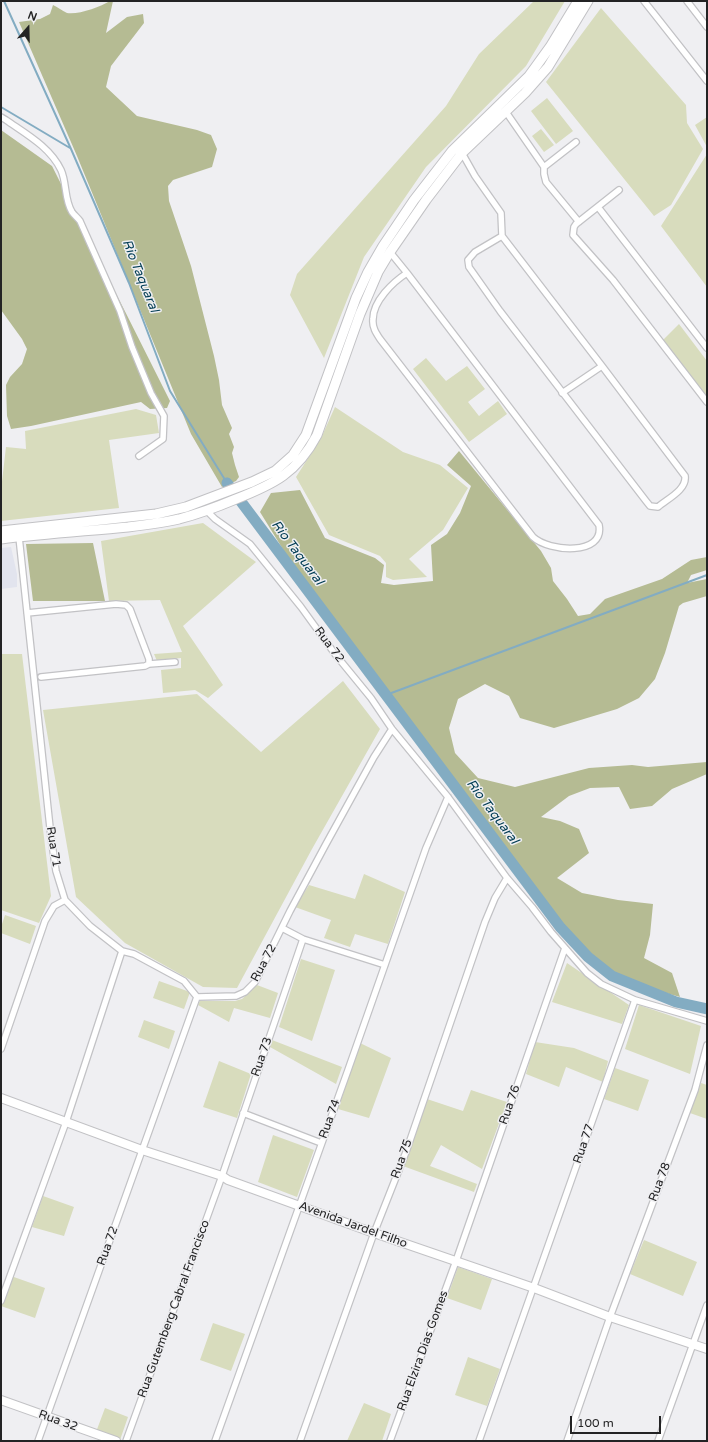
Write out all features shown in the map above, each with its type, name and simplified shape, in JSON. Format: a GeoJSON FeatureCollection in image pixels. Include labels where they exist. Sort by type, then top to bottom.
{"type":"FeatureCollection","features":[{"type":"Feature","properties":{"kind":"main road"},"geometry":{"type":"LineString","coordinates":[[1,531],[156,514],[186,507],[268,475],[287,461],[298,449],[310,426],[356,298],[368,272],[383,246],[418,195],[452,151],[530,76],[550,47],[578,1]]}},
{"type":"Feature","properties":{"kind":"main road"},"geometry":{"type":"LineString","coordinates":[[1,539],[178,520],[246,496],[286,475],[302,459],[317,435],[360,314],[378,272],[390,252],[426,200],[462,153],[529,89],[548,67],[588,1]]}},
{"type":"Feature","properties":{"kind":"main road","name":"Avenida Jardel Filho"},"geometry":{"type":"LineString","coordinates":[[1,1098],[142,1150],[222,1176],[228,1180],[374,1233],[534,1288],[610,1317],[707,1349]]}},
{"type":"Feature","properties":{"kind":"main road","name":"Rua 32"},"geometry":{"type":"LineString","coordinates":[[1,1400],[116,1441]]}},
{"type":"Feature","properties":{"kind":"street"},"geometry":{"type":"LineString","coordinates":[[644,1],[707,81]]}},
{"type":"Feature","properties":{"kind":"street"},"geometry":{"type":"LineString","coordinates":[[687,1],[707,27]]}},
{"type":"Feature","properties":{"kind":"street"},"geometry":{"type":"LineString","coordinates":[[506,112],[544,167],[546,182],[579,222]]}},
{"type":"Feature","properties":{"kind":"street"},"geometry":{"type":"LineString","coordinates":[[1,118],[6,120],[48,151],[60,169],[65,180],[67,198],[72,212],[80,221],[120,311],[140,366],[164,416],[163,439],[139,456]]}},
{"type":"Feature","properties":{"kind":"street"},"geometry":{"type":"LineString","coordinates":[[544,167],[576,142]]}},
{"type":"Feature","properties":{"kind":"street"},"geometry":{"type":"LineString","coordinates":[[462,153],[475,176],[501,214],[502,236],[685,476],[686,481],[682,488],[658,507],[650,506],[646,501],[562,393],[469,267],[468,260],[475,252],[502,236]]}},
{"type":"Feature","properties":{"kind":"street"},"geometry":{"type":"LineString","coordinates":[[619,190],[579,222],[574,227],[573,235],[613,280],[707,402]]}},
{"type":"Feature","properties":{"kind":"street"},"geometry":{"type":"LineString","coordinates":[[598,207],[707,348]]}},
{"type":"Feature","properties":{"kind":"street"},"geometry":{"type":"LineString","coordinates":[[390,252],[407,273],[599,525],[600,532],[598,538],[575,549],[549,546],[538,542],[380,339],[374,329],[372,318],[374,311],[388,288],[407,273]]}},
{"type":"Feature","properties":{"kind":"street"},"geometry":{"type":"LineString","coordinates":[[562,393],[602,366]]}},
{"type":"Feature","properties":{"kind":"street","name":"Rua 72"},"geometry":{"type":"LineString","coordinates":[[38,1441],[197,997],[236,996],[249,988],[255,982],[347,806],[392,730],[371,698],[250,544],[215,519],[207,511]]}},
{"type":"Feature","properties":{"kind":"street","name":"Rua 71"},"geometry":{"type":"LineString","coordinates":[[19,537],[51,838],[56,871],[65,900],[90,926],[122,951],[134,954],[184,981],[197,997]]}},
{"type":"Feature","properties":{"kind":"street"},"geometry":{"type":"LineString","coordinates":[[27,613],[116,604],[126,605],[130,609],[149,659],[149,664]]}},
{"type":"Feature","properties":{"kind":"street"},"geometry":{"type":"LineString","coordinates":[[41,677],[175,662]]}},
{"type":"Feature","properties":{"kind":"street"},"geometry":{"type":"LineString","coordinates":[[392,730],[448,797],[507,878],[587,973],[597,982],[634,1000],[707,1021]]}},
{"type":"Feature","properties":{"kind":"street","name":"Rua 74"},"geometry":{"type":"LineString","coordinates":[[215,1441],[426,848],[448,797]]}},
{"type":"Feature","properties":{"kind":"street","name":"Rua 75"},"geometry":{"type":"LineString","coordinates":[[300,1441],[374,1233],[406,1152],[485,922],[495,898],[507,878]]}},
{"type":"Feature","properties":{"kind":"street"},"geometry":{"type":"LineString","coordinates":[[1,1049],[45,921],[54,906],[65,900]]}},
{"type":"Feature","properties":{"kind":"street"},"geometry":{"type":"LineString","coordinates":[[282,928],[303,939],[385,965]]}},
{"type":"Feature","properties":{"kind":"street","name":"Rua 73"},"geometry":{"type":"LineString","coordinates":[[222,1176],[303,939]]}},
{"type":"Feature","properties":{"kind":"street","name":"Rua 76"},"geometry":{"type":"LineString","coordinates":[[456,1261],[565,948]]}},
{"type":"Feature","properties":{"kind":"street"},"geometry":{"type":"LineString","coordinates":[[1,1301],[66,1122],[122,951]]}},
{"type":"Feature","properties":{"kind":"street","name":"Rua 77"},"geometry":{"type":"LineString","coordinates":[[479,1441],[634,1000]]}},
{"type":"Feature","properties":{"kind":"street","name":"Rua 78"},"geometry":{"type":"LineString","coordinates":[[567,1441],[610,1317],[695,1090],[707,1046]]}},
{"type":"Feature","properties":{"kind":"street"},"geometry":{"type":"LineString","coordinates":[[243,1114],[321,1143]]}},
{"type":"Feature","properties":{"kind":"street","name":"Rua Gutemberg Cabral Francisco"},"geometry":{"type":"LineString","coordinates":[[126,1441],[222,1176]]}},
{"type":"Feature","properties":{"kind":"street","name":"Rua Elzira Dias Gomes"},"geometry":{"type":"LineString","coordinates":[[390,1441],[456,1261]]}},
{"type":"Feature","properties":{"kind":"street"},"geometry":{"type":"LineString","coordinates":[[658,1441],[707,1305]]}},
{"type":"Feature","properties":{"kind":"shaded area"},"geometry":{"type":"Polygon","coordinates":[[[11,547],[17,574],[17,587],[1,589],[1,548],[11,547]]]}},
{"type":"Feature","properties":{"kind":"green space"},"geometry":{"type":"Polygon","coordinates":[[[113,1],[106,33],[127,17],[143,14],[144,23],[111,66],[106,87],[137,116],[197,130],[211,135],[217,149],[212,167],[173,180],[168,186],[169,201],[191,266],[214,356],[222,405],[232,428],[229,434],[234,447],[232,453],[239,477],[236,481],[222,487],[191,434],[77,156],[19,22],[40,19],[50,14],[53,5],[67,13],[77,13],[101,6],[113,1]]]}},
{"type":"Feature","properties":{"kind":"green space"},"geometry":{"type":"Polygon","coordinates":[[[534,1],[565,1],[526,66],[426,167],[364,257],[324,358],[290,295],[297,274],[446,106],[479,54],[534,1]]]}},
{"type":"Feature","properties":{"kind":"green space"},"geometry":{"type":"Polygon","coordinates":[[[601,8],[686,105],[687,123],[703,149],[671,205],[654,216],[546,82],[601,8]]]}},
{"type":"Feature","properties":{"kind":"green space"},"geometry":{"type":"Polygon","coordinates":[[[547,98],[573,131],[556,144],[531,111],[547,98]]]}},
{"type":"Feature","properties":{"kind":"green space"},"geometry":{"type":"Polygon","coordinates":[[[707,117],[707,147],[695,125],[707,117]]]}},
{"type":"Feature","properties":{"kind":"green space"},"geometry":{"type":"Polygon","coordinates":[[[541,129],[554,145],[544,152],[532,136],[541,129]]]}},
{"type":"Feature","properties":{"kind":"green space"},"geometry":{"type":"Polygon","coordinates":[[[1,130],[52,166],[170,401],[167,408],[150,409],[141,402],[11,429],[7,416],[6,385],[10,377],[22,364],[27,349],[22,339],[1,310],[1,130]]]}},
{"type":"Feature","properties":{"kind":"green space"},"geometry":{"type":"Polygon","coordinates":[[[707,154],[707,287],[661,226],[707,154]]]}},
{"type":"Feature","properties":{"kind":"green space"},"geometry":{"type":"Polygon","coordinates":[[[679,324],[707,361],[707,397],[663,340],[679,324]]]}},
{"type":"Feature","properties":{"kind":"green space"},"geometry":{"type":"Polygon","coordinates":[[[426,358],[446,381],[467,366],[485,389],[468,402],[479,416],[498,401],[507,414],[469,442],[413,369],[426,358]]]}},
{"type":"Feature","properties":{"kind":"green space"},"geometry":{"type":"Polygon","coordinates":[[[335,407],[403,452],[440,465],[468,488],[443,530],[409,559],[427,577],[393,580],[386,577],[386,563],[380,556],[329,535],[296,477],[321,438],[335,407]]]}},
{"type":"Feature","properties":{"kind":"green space"},"geometry":{"type":"Polygon","coordinates":[[[136,409],[156,415],[159,433],[109,440],[119,508],[1,521],[1,490],[6,447],[26,449],[25,431],[136,409]]]}},
{"type":"Feature","properties":{"kind":"green space"},"geometry":{"type":"Polygon","coordinates":[[[459,451],[541,551],[551,568],[553,581],[578,616],[590,614],[605,599],[662,579],[691,560],[707,557],[707,570],[691,575],[687,583],[707,579],[707,596],[683,603],[679,606],[665,653],[655,679],[639,698],[617,709],[554,728],[520,718],[509,696],[485,684],[458,699],[449,728],[455,753],[478,778],[515,787],[589,768],[632,765],[648,767],[707,762],[707,774],[672,789],[652,806],[630,809],[619,787],[590,788],[569,796],[541,817],[560,821],[579,829],[589,853],[557,878],[582,893],[618,900],[653,904],[650,935],[644,958],[672,973],[680,997],[655,990],[613,973],[588,955],[374,681],[337,624],[295,569],[260,512],[271,493],[300,490],[325,538],[375,558],[384,565],[381,583],[394,585],[433,581],[431,545],[447,534],[460,513],[471,486],[447,465],[459,451]]]}},
{"type":"Feature","properties":{"kind":"green space"},"geometry":{"type":"Polygon","coordinates":[[[203,523],[256,562],[183,626],[223,685],[208,698],[195,690],[163,693],[161,670],[181,668],[181,658],[157,661],[154,654],[182,652],[160,600],[109,601],[101,541],[203,523]]]}},
{"type":"Feature","properties":{"kind":"green space"},"geometry":{"type":"Polygon","coordinates":[[[93,543],[105,601],[33,601],[26,544],[93,543]]]}},
{"type":"Feature","properties":{"kind":"green space"},"geometry":{"type":"Polygon","coordinates":[[[1,654],[22,654],[51,896],[39,923],[1,910],[1,654]]]}},
{"type":"Feature","properties":{"kind":"green space"},"geometry":{"type":"Polygon","coordinates":[[[343,681],[380,729],[312,849],[237,988],[203,987],[125,943],[76,897],[43,710],[197,694],[261,752],[343,681]]]}},
{"type":"Feature","properties":{"kind":"green space"},"geometry":{"type":"Polygon","coordinates":[[[364,874],[405,892],[388,944],[355,934],[350,947],[324,938],[331,920],[295,907],[309,885],[355,899],[364,874]]]}},
{"type":"Feature","properties":{"kind":"green space"},"geometry":{"type":"Polygon","coordinates":[[[5,915],[36,926],[30,944],[1,933],[1,927],[5,915]]]}},
{"type":"Feature","properties":{"kind":"green space"},"geometry":{"type":"Polygon","coordinates":[[[301,959],[335,970],[312,1041],[279,1027],[301,959]]]}},
{"type":"Feature","properties":{"kind":"green space"},"geometry":{"type":"Polygon","coordinates":[[[567,963],[629,1005],[622,1024],[552,1002],[567,963]]]}},
{"type":"Feature","properties":{"kind":"green space"},"geometry":{"type":"Polygon","coordinates":[[[159,981],[190,992],[184,1009],[153,998],[159,981]]]}},
{"type":"Feature","properties":{"kind":"green space"},"geometry":{"type":"Polygon","coordinates":[[[257,985],[278,993],[270,1018],[234,1008],[229,1022],[198,1005],[200,1001],[235,1001],[242,999],[257,985]]]}},
{"type":"Feature","properties":{"kind":"green space"},"geometry":{"type":"Polygon","coordinates":[[[639,1005],[701,1026],[690,1074],[625,1049],[639,1005]]]}},
{"type":"Feature","properties":{"kind":"green space"},"geometry":{"type":"Polygon","coordinates":[[[144,1020],[175,1031],[169,1049],[138,1037],[144,1020]]]}},
{"type":"Feature","properties":{"kind":"green space"},"geometry":{"type":"Polygon","coordinates":[[[272,1040],[342,1067],[336,1084],[270,1047],[272,1040]]]}},
{"type":"Feature","properties":{"kind":"green space"},"geometry":{"type":"Polygon","coordinates":[[[535,1042],[574,1048],[608,1061],[603,1082],[566,1067],[559,1087],[526,1074],[535,1042]]]}},
{"type":"Feature","properties":{"kind":"green space"},"geometry":{"type":"Polygon","coordinates":[[[360,1043],[391,1058],[369,1118],[338,1109],[360,1043]]]}},
{"type":"Feature","properties":{"kind":"green space"},"geometry":{"type":"Polygon","coordinates":[[[219,1061],[251,1074],[237,1118],[203,1107],[219,1061]]]}},
{"type":"Feature","properties":{"kind":"green space"},"geometry":{"type":"Polygon","coordinates":[[[615,1068],[649,1080],[638,1111],[604,1099],[615,1068]]]}},
{"type":"Feature","properties":{"kind":"green space"},"geometry":{"type":"Polygon","coordinates":[[[701,1083],[707,1085],[707,1119],[690,1113],[701,1083]]]}},
{"type":"Feature","properties":{"kind":"green space"},"geometry":{"type":"Polygon","coordinates":[[[471,1090],[507,1102],[482,1169],[441,1145],[430,1166],[477,1184],[474,1192],[403,1166],[427,1099],[463,1111],[471,1090]]]}},
{"type":"Feature","properties":{"kind":"green space"},"geometry":{"type":"Polygon","coordinates":[[[273,1135],[314,1150],[297,1197],[258,1182],[273,1135]]]}},
{"type":"Feature","properties":{"kind":"green space"},"geometry":{"type":"Polygon","coordinates":[[[43,1196],[74,1207],[64,1236],[32,1227],[43,1196]]]}},
{"type":"Feature","properties":{"kind":"green space"},"geometry":{"type":"Polygon","coordinates":[[[644,1240],[697,1262],[683,1296],[630,1274],[644,1240]]]}},
{"type":"Feature","properties":{"kind":"green space"},"geometry":{"type":"Polygon","coordinates":[[[458,1267],[492,1279],[481,1310],[447,1298],[458,1267]]]}},
{"type":"Feature","properties":{"kind":"green space"},"geometry":{"type":"Polygon","coordinates":[[[11,1276],[45,1288],[35,1318],[1,1306],[11,1276]]]}},
{"type":"Feature","properties":{"kind":"green space"},"geometry":{"type":"Polygon","coordinates":[[[213,1323],[245,1334],[231,1371],[200,1360],[213,1323]]]}},
{"type":"Feature","properties":{"kind":"green space"},"geometry":{"type":"Polygon","coordinates":[[[468,1357],[500,1369],[487,1406],[455,1395],[468,1357]]]}},
{"type":"Feature","properties":{"kind":"green space"},"geometry":{"type":"Polygon","coordinates":[[[364,1403],[391,1414],[382,1441],[347,1441],[364,1403]]]}},
{"type":"Feature","properties":{"kind":"green space"},"geometry":{"type":"Polygon","coordinates":[[[105,1408],[128,1417],[120,1440],[96,1432],[105,1408]]]}},
{"type":"Feature","properties":{"kind":"waterway","name":"Rio Taquaral"},"geometry":{"type":"LineString","coordinates":[[4,1],[71,149],[129,283],[170,391],[227,483]]}},
{"type":"Feature","properties":{"kind":"waterway"},"geometry":{"type":"LineString","coordinates":[[1,107],[70,148]]}},
{"type":"Feature","properties":{"kind":"waterway","name":"Rio Taquaral"},"geometry":{"type":"LineString","coordinates":[[227,483],[560,927],[588,957],[612,976],[676,1002],[707,1009]]}},
{"type":"Feature","properties":{"kind":"waterway"},"geometry":{"type":"LineString","coordinates":[[386,695],[707,575]]}}]}
